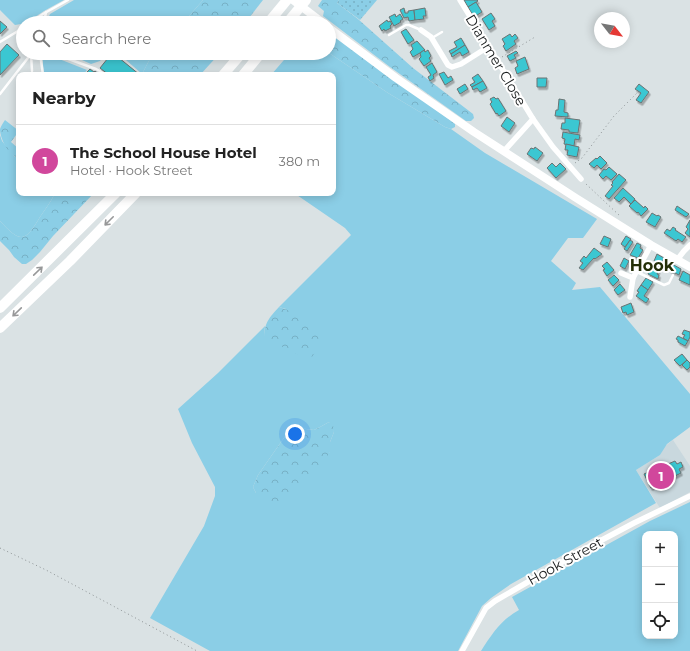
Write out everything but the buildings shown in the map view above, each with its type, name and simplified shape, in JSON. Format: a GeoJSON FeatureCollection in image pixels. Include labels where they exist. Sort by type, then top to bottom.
{"type":"FeatureCollection","features":[{"type":"Feature","properties":{"kind":"highway"},"geometry":{"type":"LineString","coordinates":[[274,16],[287,0]]}},
{"type":"Feature","properties":{"kind":"highway"},"geometry":{"type":"LineString","coordinates":[[293,16],[306,0]]}},
{"type":"Feature","properties":{"kind":"highway"},"geometry":{"type":"LineString","coordinates":[[226,72],[236,60]]}},
{"type":"Feature","properties":{"kind":"highway"},"geometry":{"type":"LineString","coordinates":[[246,72],[256,60]]}},
{"type":"Feature","properties":{"kind":"highway"},"geometry":{"type":"LineString","coordinates":[[0,308],[113,196]]}},
{"type":"Feature","properties":{"kind":"highway"},"geometry":{"type":"LineString","coordinates":[[0,328],[70,261],[133,196]]}},
{"type":"Feature","properties":{"kind":"street"},"geometry":{"type":"LineString","coordinates":[[293,0],[313,16]]}},
{"type":"Feature","properties":{"kind":"street","name":"Dianmer Close"},"geometry":{"type":"LineString","coordinates":[[460,0],[533,119],[581,180]]}},
{"type":"Feature","properties":{"kind":"street"},"geometry":{"type":"LineString","coordinates":[[421,30],[432,38],[448,65],[452,67],[462,64],[488,47]]}},
{"type":"Feature","properties":{"kind":"street"},"geometry":{"type":"LineString","coordinates":[[336,33],[396,78],[504,151],[620,221],[651,245],[690,267]]}},
{"type":"Feature","properties":{"kind":"street","name":"Dianmer Close"},"geometry":{"type":"LineString","coordinates":[[504,151],[533,119]]}},
{"type":"Feature","properties":{"kind":"street"},"geometry":{"type":"LineString","coordinates":[[630,297],[633,278],[651,245]]}},
{"type":"Feature","properties":{"kind":"street"},"geometry":{"type":"LineString","coordinates":[[677,260],[690,245]]}},
{"type":"Feature","properties":{"kind":"street"},"geometry":{"type":"LineString","coordinates":[[621,273],[633,278]]}},
{"type":"Feature","properties":{"kind":"street","name":"Hook Street"},"geometry":{"type":"LineString","coordinates":[[462,651],[486,608],[495,600],[583,550],[690,496]]}},
{"type":"Feature","properties":{"kind":"lane"},"geometry":{"type":"LineString","coordinates":[[40,16],[68,0]]}},
{"type":"Feature","properties":{"kind":"lane"},"geometry":{"type":"LineString","coordinates":[[45,16],[46,12]]}},
{"type":"Feature","properties":{"kind":"lane"},"geometry":{"type":"LineString","coordinates":[[389,35],[406,25],[410,25],[421,30]]}},
{"type":"Feature","properties":{"kind":"lane"},"geometry":{"type":"LineString","coordinates":[[432,38],[442,32]]}},
{"type":"Feature","properties":{"kind":"lane"},"geometry":{"type":"LineString","coordinates":[[0,42],[16,33]]}},
{"type":"Feature","properties":{"kind":"lane"},"geometry":{"type":"LineString","coordinates":[[17,72],[26,60]]}},
{"type":"Feature","properties":{"kind":"lane"},"geometry":{"type":"LineString","coordinates":[[31,60],[32,71]]}},
{"type":"Feature","properties":{"kind":"lane"},"geometry":{"type":"LineString","coordinates":[[41,60],[43,72]]}},
{"type":"Feature","properties":{"kind":"lane"},"geometry":{"type":"LineString","coordinates":[[71,60],[102,72]]}},
{"type":"Feature","properties":{"kind":"lane"},"geometry":{"type":"LineString","coordinates":[[0,94],[16,73]]}},
{"type":"Feature","properties":{"kind":"lane"},"geometry":{"type":"LineString","coordinates":[[636,272],[664,285],[669,283],[673,275]]}},
{"type":"Feature","properties":{"kind":"path"},"geometry":{"type":"LineString","coordinates":[[496,60],[535,37]]}},
{"type":"Feature","properties":{"kind":"path"},"geometry":{"type":"LineString","coordinates":[[569,166],[582,158],[614,116],[636,93]]}},
{"type":"Feature","properties":{"kind":"path"},"geometry":{"type":"LineString","coordinates":[[581,180],[620,221]]}},
{"type":"Feature","properties":{"kind":"path"},"geometry":{"type":"LineString","coordinates":[[0,548],[46,570],[197,651]]}},
{"type":"Feature","properties":{"kind":"shaded area"},"geometry":{"type":"Polygon","coordinates":[[[673,440],[690,466],[690,492],[660,508],[636,470],[660,455],[664,447],[673,440]]]}},
{"type":"Feature","properties":{"kind":"green space"},"geometry":{"type":"Polygon","coordinates":[[[0,0],[64,0],[36,16],[16,16],[15,25],[0,10],[0,0]]]}},
{"type":"Feature","properties":{"kind":"green space"},"geometry":{"type":"Polygon","coordinates":[[[74,0],[203,0],[189,16],[49,16],[50,14],[74,0]]]}},
{"type":"Feature","properties":{"kind":"green space"},"geometry":{"type":"Polygon","coordinates":[[[203,0],[263,0],[250,16],[189,16],[203,0]]]}},
{"type":"Feature","properties":{"kind":"green space"},"geometry":{"type":"Polygon","coordinates":[[[322,0],[339,0],[337,3],[358,19],[413,68],[473,114],[474,118],[471,121],[466,121],[390,67],[336,26],[336,16],[323,16],[324,11],[318,6],[322,0]]]}},
{"type":"Feature","properties":{"kind":"green space"},"geometry":{"type":"Polygon","coordinates":[[[339,0],[377,0],[360,20],[337,3],[339,0]]]}},
{"type":"Feature","properties":{"kind":"green space"},"geometry":{"type":"Polygon","coordinates":[[[336,37],[450,120],[455,124],[455,127],[451,129],[445,127],[388,93],[336,58],[336,37]]]}},
{"type":"Feature","properties":{"kind":"green space"},"geometry":{"type":"Polygon","coordinates":[[[336,58],[388,93],[445,127],[451,129],[485,153],[597,219],[583,238],[568,238],[551,261],[576,283],[572,290],[600,287],[690,394],[690,427],[667,444],[660,455],[636,470],[656,503],[511,584],[491,598],[482,606],[458,651],[210,651],[150,618],[204,526],[215,496],[215,487],[192,443],[178,409],[218,373],[265,326],[264,337],[286,309],[279,307],[351,235],[345,228],[298,196],[336,196],[336,72],[274,72],[284,60],[336,60],[336,58]],[[329,422],[314,430],[298,428],[288,432],[258,475],[253,487],[256,493],[330,452],[330,442],[334,432],[329,422]]]}},
{"type":"Feature","properties":{"kind":"green space"},"geometry":{"type":"Polygon","coordinates":[[[43,60],[62,60],[87,70],[85,72],[44,72],[43,60]]]}},
{"type":"Feature","properties":{"kind":"green space"},"geometry":{"type":"Polygon","coordinates":[[[82,60],[101,60],[100,61],[91,64],[82,60]]]}},
{"type":"Feature","properties":{"kind":"green space"},"geometry":{"type":"Polygon","coordinates":[[[126,60],[149,60],[143,72],[140,72],[126,60]]]}},
{"type":"Feature","properties":{"kind":"green space"},"geometry":{"type":"Polygon","coordinates":[[[149,60],[214,60],[203,72],[143,72],[149,60]]]}},
{"type":"Feature","properties":{"kind":"green space"},"geometry":{"type":"Polygon","coordinates":[[[5,120],[16,129],[16,135],[11,142],[16,146],[16,157],[7,149],[3,141],[0,133],[1,126],[5,120]]]}},
{"type":"Feature","properties":{"kind":"green space"},"geometry":{"type":"Polygon","coordinates":[[[0,135],[2,141],[16,157],[16,196],[53,196],[30,231],[22,237],[13,234],[0,221],[0,135]]]}},
{"type":"Feature","properties":{"kind":"green space"},"geometry":{"type":"Polygon","coordinates":[[[53,196],[91,196],[32,260],[26,264],[22,264],[0,241],[0,221],[13,234],[22,237],[26,235],[35,225],[53,196]]]}},
{"type":"Feature","properties":{"kind":"green space"},"geometry":{"type":"Polygon","coordinates":[[[279,307],[297,315],[314,329],[319,340],[319,344],[312,357],[306,357],[294,353],[264,337],[268,320],[279,307]]]}},
{"type":"Feature","properties":{"kind":"green space"},"geometry":{"type":"Polygon","coordinates":[[[329,422],[333,425],[334,432],[330,442],[330,452],[314,476],[290,500],[278,504],[256,493],[253,487],[258,475],[288,432],[298,428],[314,430],[329,422]]]}},
{"type":"Feature","properties":{"kind":"green space"},"geometry":{"type":"Polygon","coordinates":[[[690,502],[690,651],[481,651],[502,623],[519,610],[512,597],[650,521],[690,502]]]}},
{"type":"Feature","properties":{"kind":"place","name":"The School House Hotel"},"geometry":{"type":"Point","coordinates":[661,476]}},
{"type":"Feature","properties":{"kind":"district","name":"Hook"},"geometry":{"type":"Point","coordinates":[652,265]}}]}
